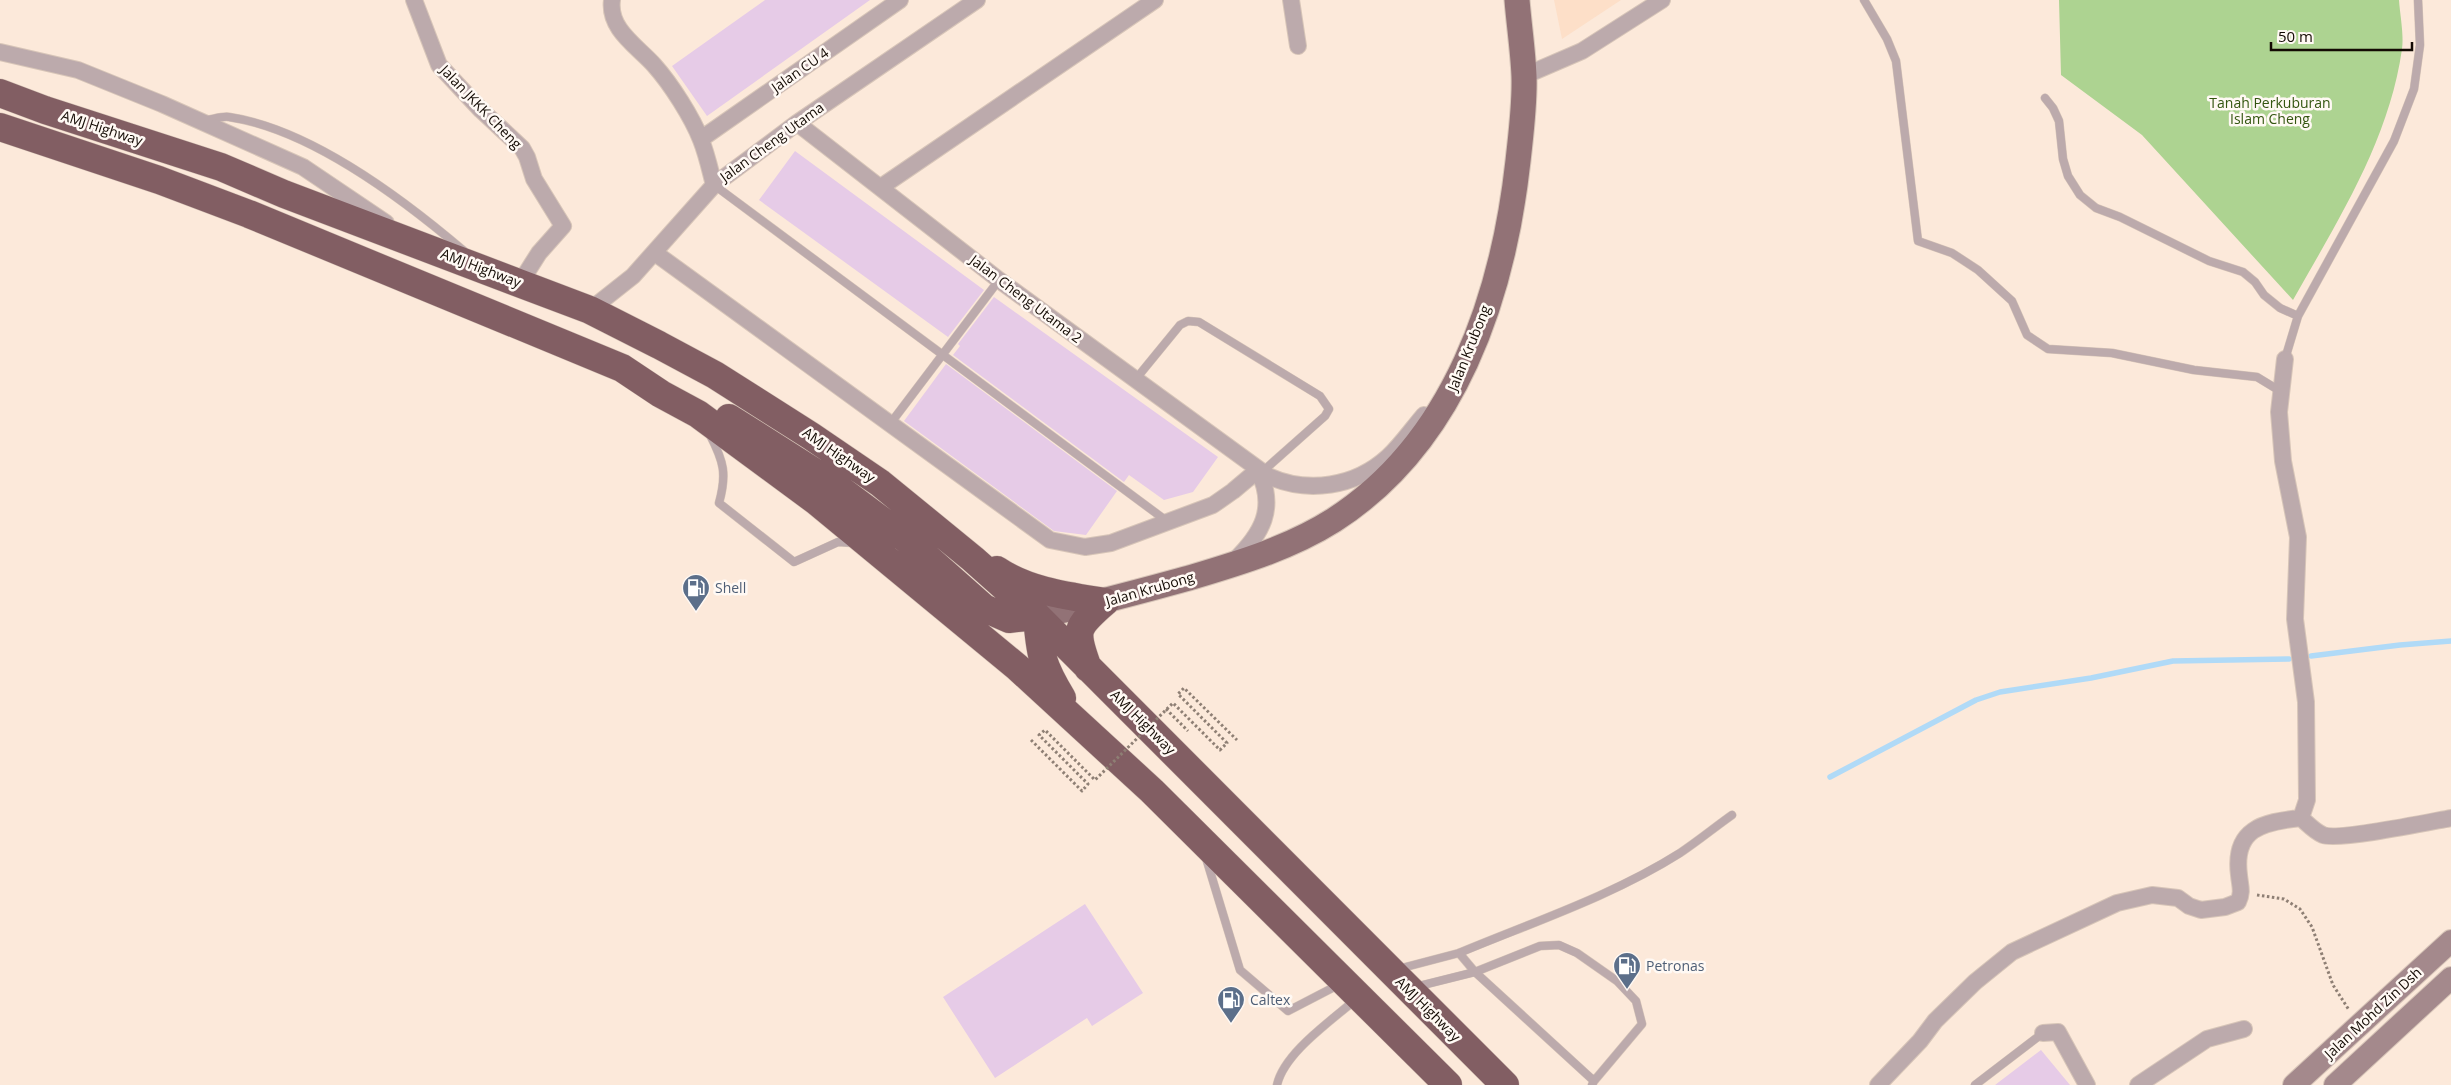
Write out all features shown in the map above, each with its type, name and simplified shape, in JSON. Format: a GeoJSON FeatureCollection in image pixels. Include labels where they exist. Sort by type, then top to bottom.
{"type":"FeatureCollection","features":[{"type":"Feature","properties":{"kind":"highway","name":"AMJ Highway"},"geometry":{"type":"LineString","coordinates":[[0,93],[45,110],[221,167],[284,194],[411,240],[590,310],[715,375],[811,436],[872,478],[973,559],[1037,616],[1505,1085]]}},
{"type":"Feature","properties":{"kind":"highway"},"geometry":{"type":"LineString","coordinates":[[0,127],[159,180],[249,214],[622,368],[730,418],[830,482],[905,538],[984,608],[1009,619],[1037,616],[1039,650],[1045,670],[1073,717]]}},
{"type":"Feature","properties":{"kind":"highway"},"geometry":{"type":"LineString","coordinates":[[622,368],[661,394],[698,414],[816,501],[1017,667],[1073,717],[1200,839],[1448,1085]]}},
{"type":"Feature","properties":{"kind":"highway"},"geometry":{"type":"LineString","coordinates":[[935,529],[1008,577],[1055,594],[1105,602]]}},
{"type":"Feature","properties":{"kind":"highway"},"geometry":{"type":"LineString","coordinates":[[1088,668],[1078,641],[1083,621],[1105,602]]}},
{"type":"Feature","properties":{"kind":"main road","name":"Jalan Krubong"},"geometry":{"type":"LineString","coordinates":[[1037,616],[1105,602],[1230,566],[1308,535],[1335,519],[1358,502],[1404,459],[1434,421],[1450,396],[1478,332],[1501,263],[1514,193],[1524,76],[1517,0]]}},
{"type":"Feature","properties":{"kind":"main road","name":"Jalan Mohd Zin Dsh"},"geometry":{"type":"LineString","coordinates":[[2294,1085],[2451,941]]}},
{"type":"Feature","properties":{"kind":"main road","name":"Jalan Mohd Zin Dsh"},"geometry":{"type":"LineString","coordinates":[[2335,1085],[2451,978]]}},
{"type":"Feature","properties":{"kind":"street","name":"Jalan JKKK Cheng"},"geometry":{"type":"LineString","coordinates":[[414,0],[439,65],[480,110],[522,148],[534,179],[563,226],[539,253],[520,283]]}},
{"type":"Feature","properties":{"kind":"street","name":"Jalan CU 4"},"geometry":{"type":"LineString","coordinates":[[701,139],[900,0]]}},
{"type":"Feature","properties":{"kind":"street","name":"Jalan Cheng Utama"},"geometry":{"type":"LineString","coordinates":[[590,310],[633,276],[714,185],[797,123],[977,0]]}},
{"type":"Feature","properties":{"kind":"street"},"geometry":{"type":"LineString","coordinates":[[881,187],[1156,0]]}},
{"type":"Feature","properties":{"kind":"street"},"geometry":{"type":"LineString","coordinates":[[1291,0],[1298,46]]}},
{"type":"Feature","properties":{"kind":"street"},"geometry":{"type":"LineString","coordinates":[[1524,76],[1582,51],[1662,0]]}},
{"type":"Feature","properties":{"kind":"street"},"geometry":{"type":"LineString","coordinates":[[611,4],[613,18],[620,30],[655,66],[674,92],[701,139],[714,185]]}},
{"type":"Feature","properties":{"kind":"street"},"geometry":{"type":"LineString","coordinates":[[0,52],[78,70],[201,121],[303,167],[411,240]]}},
{"type":"Feature","properties":{"kind":"street","name":"Jalan Cheng Utama 2"},"geometry":{"type":"LineString","coordinates":[[797,123],[999,280],[1260,471],[1297,486],[1314,487],[1352,479],[1369,470],[1388,456],[1436,403],[1450,396]]}},
{"type":"Feature","properties":{"kind":"street"},"geometry":{"type":"LineString","coordinates":[[655,253],[1050,540],[1072,546],[1098,546],[1169,523],[1213,505],[1260,471],[1266,492],[1267,509],[1254,539],[1230,566]]}},
{"type":"Feature","properties":{"kind":"street"},"geometry":{"type":"LineString","coordinates":[[2285,359],[2280,391],[2283,461],[2298,537],[2295,619],[2306,702],[2307,800],[2301,818]]}},
{"type":"Feature","properties":{"kind":"street"},"geometry":{"type":"LineString","coordinates":[[1878,1085],[1920,1041],[1935,1021],[1975,982],[2012,952],[2117,903],[2152,896],[2178,898],[2189,906],[2201,910],[2225,907],[2238,902],[2242,893],[2238,855],[2243,838],[2256,829],[2278,820],[2301,818],[2313,829],[2325,836],[2348,835],[2451,818]]}},
{"type":"Feature","properties":{"kind":"street"},"geometry":{"type":"LineString","coordinates":[[2138,1085],[2207,1039],[2244,1028]]}},
{"type":"Feature","properties":{"kind":"street"},"geometry":{"type":"LineString","coordinates":[[2043,1033],[2058,1032],[2087,1085]]}},
{"type":"Feature","properties":{"kind":"lane"},"geometry":{"type":"LineString","coordinates":[[1864,0],[1887,39],[1896,61],[1918,241],[1952,253],[1978,270],[2012,301],[2027,335],[2048,349],[2112,353],[2194,370],[2257,377],[2280,391]]}},
{"type":"Feature","properties":{"kind":"lane"},"geometry":{"type":"LineString","coordinates":[[2285,359],[2298,316],[2394,141],[2414,88],[2420,46],[2418,0]]}},
{"type":"Feature","properties":{"kind":"lane"},"geometry":{"type":"LineString","coordinates":[[2045,98],[2053,108],[2058,122],[2063,159],[2068,176],[2080,195],[2096,208],[2120,217],[2209,261],[2243,272],[2255,282],[2264,295],[2280,308],[2298,316]]}},
{"type":"Feature","properties":{"kind":"lane"},"geometry":{"type":"LineString","coordinates":[[201,121],[227,117],[261,126],[325,151],[430,222],[486,270]]}},
{"type":"Feature","properties":{"kind":"lane"},"geometry":{"type":"LineString","coordinates":[[714,185],[1169,523]]}},
{"type":"Feature","properties":{"kind":"lane"},"geometry":{"type":"LineString","coordinates":[[890,424],[999,280]]}},
{"type":"Feature","properties":{"kind":"lane"},"geometry":{"type":"LineString","coordinates":[[1135,380],[1180,325],[1188,321],[1199,322],[1320,396],[1329,409],[1325,416],[1260,471]]}},
{"type":"Feature","properties":{"kind":"lane"},"geometry":{"type":"LineString","coordinates":[[698,414],[721,459],[725,481],[719,504],[794,562],[838,542],[868,543]]}},
{"type":"Feature","properties":{"kind":"lane"},"geometry":{"type":"LineString","coordinates":[[1399,980],[1458,953],[1556,914],[1627,882],[1680,853],[1732,815]]}},
{"type":"Feature","properties":{"kind":"lane"},"geometry":{"type":"LineString","coordinates":[[1200,839],[1240,970],[1288,1011],[1351,990]]}},
{"type":"Feature","properties":{"kind":"lane"},"geometry":{"type":"LineString","coordinates":[[1399,980],[1476,972],[1540,946],[1558,945],[1577,953],[1617,981],[1636,1001],[1642,1024],[1593,1083],[1476,972],[1458,953]]}},
{"type":"Feature","properties":{"kind":"lane"},"geometry":{"type":"LineString","coordinates":[[1277,1085],[1286,1065],[1351,990]]}},
{"type":"Feature","properties":{"kind":"lane"},"geometry":{"type":"LineString","coordinates":[[1975,1085],[2043,1033]]}},
{"type":"Feature","properties":{"kind":"path"},"geometry":{"type":"LineString","coordinates":[[1030,740],[1082,791],[1088,784],[1039,735],[1045,730],[1095,780],[1173,703],[1220,750],[1227,742],[1178,694],[1184,688],[1236,740]]}},
{"type":"Feature","properties":{"kind":"path"},"geometry":{"type":"LineString","coordinates":[[1166,709],[1188,731]]}},
{"type":"Feature","properties":{"kind":"path"},"geometry":{"type":"LineString","coordinates":[[2242,893],[2284,900],[2300,908],[2312,927],[2333,985],[2359,1025]]}},
{"type":"Feature","properties":{"kind":"shaded area"},"geometry":{"type":"Polygon","coordinates":[[[1554,0],[1621,0],[1562,39],[1554,0]]]}},
{"type":"Feature","properties":{"kind":"green space","name":"Tanah Perkuburan Islam Cheng"},"geometry":{"type":"Polygon","coordinates":[[[2059,0],[2399,0],[2402,49],[2386,116],[2360,179],[2293,300],[2142,135],[2061,75],[2059,0]]]}},
{"type":"Feature","properties":{"kind":"building"},"geometry":{"type":"Polygon","coordinates":[[[765,0],[870,0],[707,116],[672,66],[765,0]]]}},
{"type":"Feature","properties":{"kind":"building"},"geometry":{"type":"Polygon","coordinates":[[[795,151],[984,290],[948,337],[759,200],[795,151]]]}},
{"type":"Feature","properties":{"kind":"building"},"geometry":{"type":"Polygon","coordinates":[[[994,297],[1218,457],[1193,492],[1164,500],[1129,475],[1124,482],[953,355],[960,346],[958,344],[994,297]]]}},
{"type":"Feature","properties":{"kind":"building"},"geometry":{"type":"Polygon","coordinates":[[[946,364],[1117,491],[1086,535],[1054,531],[904,421],[946,364]]]}},
{"type":"Feature","properties":{"kind":"building"},"geometry":{"type":"Polygon","coordinates":[[[1085,904],[1143,993],[1092,1026],[1087,1018],[995,1078],[943,997],[1085,904]]]}},
{"type":"Feature","properties":{"kind":"building"},"geometry":{"type":"Polygon","coordinates":[[[2041,1050],[2070,1085],[1995,1085],[2041,1050]]]}},
{"type":"Feature","properties":{"kind":"waterway"},"geometry":{"type":"LineString","coordinates":[[2311,656],[2451,641]]}},
{"type":"Feature","properties":{"kind":"waterway"},"geometry":{"type":"LineString","coordinates":[[1830,777],[1976,700],[2000,692],[2091,678],[2173,661],[2289,659]]}},
{"type":"Feature","properties":{"kind":"place","name":"Shell"},"geometry":{"type":"Point","coordinates":[696,612]}},
{"type":"Feature","properties":{"kind":"place","name":"Petronas"},"geometry":{"type":"Point","coordinates":[1627,990]}},
{"type":"Feature","properties":{"kind":"place","name":"Caltex"},"geometry":{"type":"Point","coordinates":[1231,1024]}}]}
